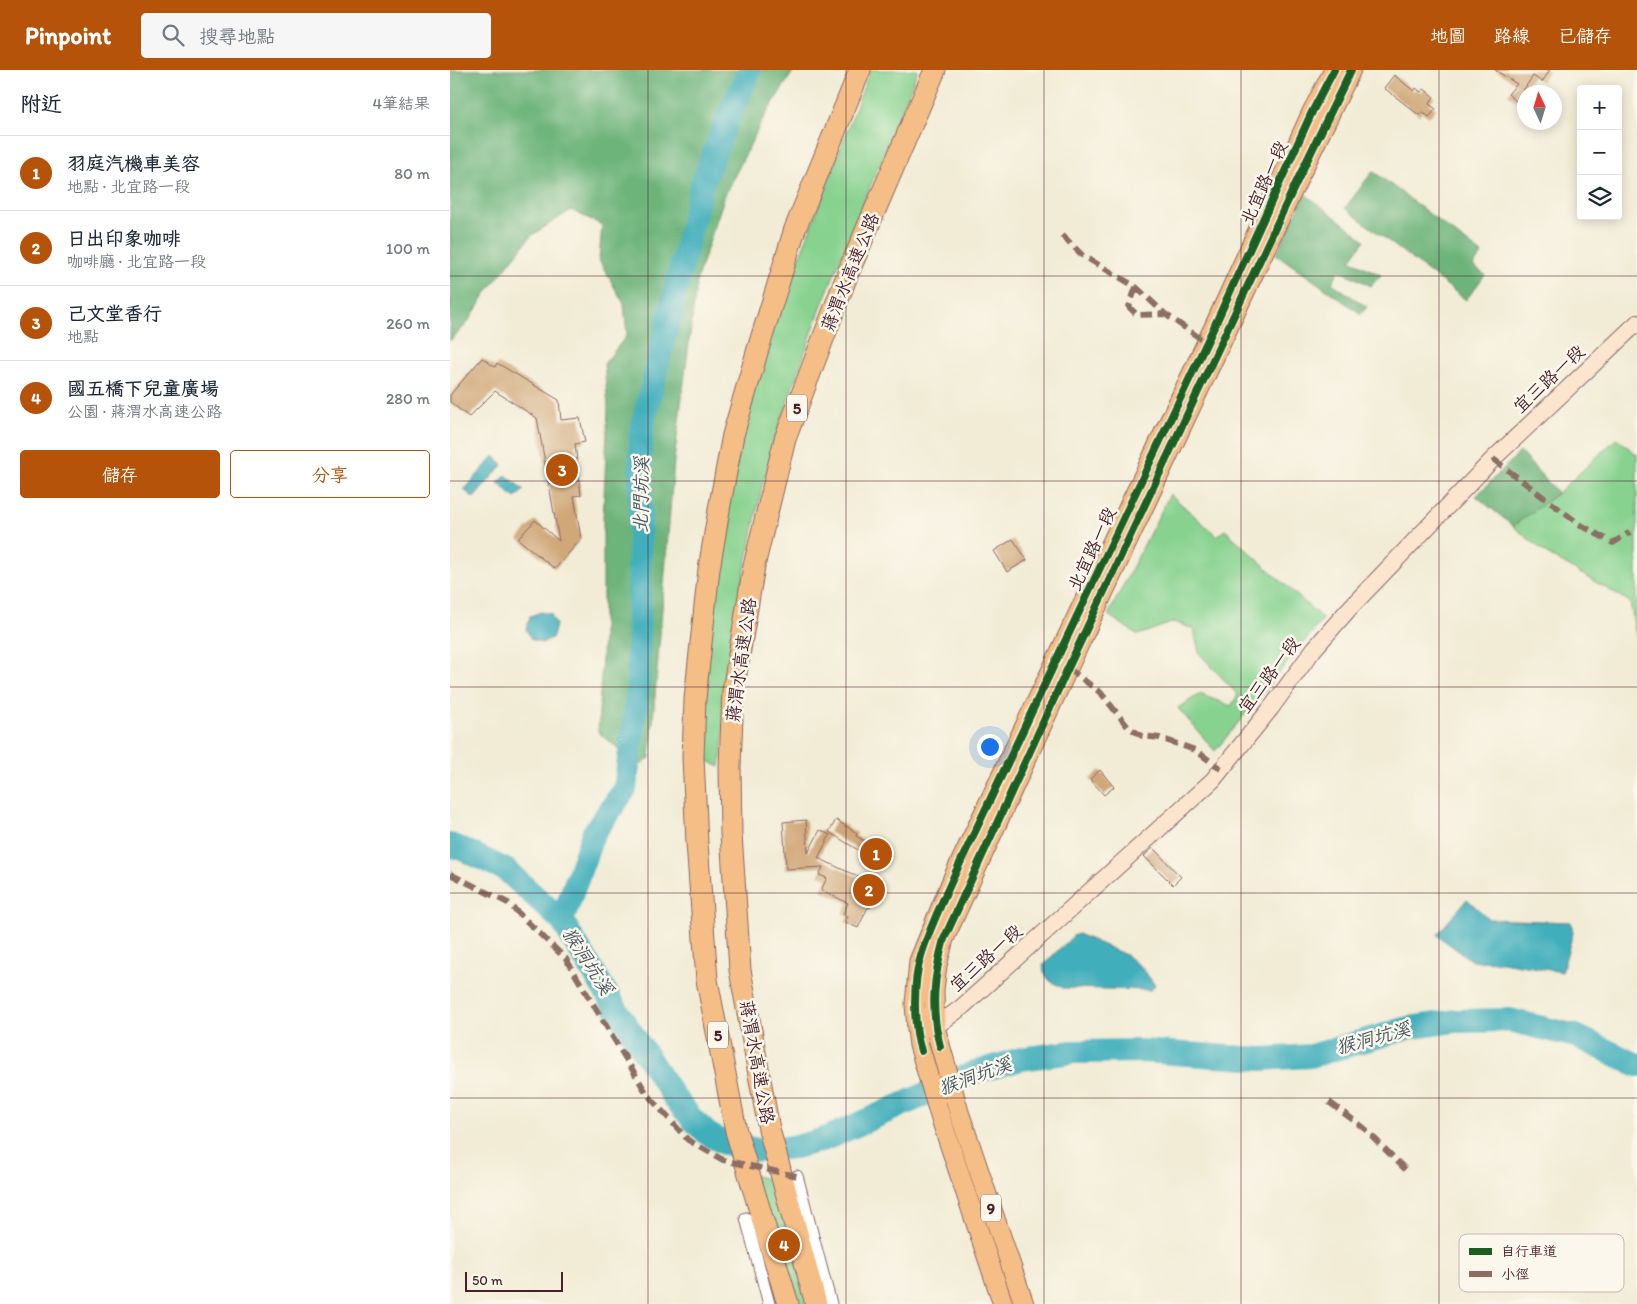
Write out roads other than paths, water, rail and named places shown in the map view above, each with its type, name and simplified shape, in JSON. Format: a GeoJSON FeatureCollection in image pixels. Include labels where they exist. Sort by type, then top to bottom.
{"type":"FeatureCollection","features":[{"type":"Feature","properties":{"kind":"highway","name":"蔣渭水高速公路"},"geometry":{"type":"LineString","coordinates":[[788,1304],[736,1131],[708,980],[697,843],[694,758],[695,699],[710,569],[733,435],[796,229],[860,70]]}},
{"type":"Feature","properties":{"kind":"highway","name":"蔣渭水高速公路"},"geometry":{"type":"LineString","coordinates":[[816,1304],[769,1129],[740,970],[731,834],[730,766],[734,691],[754,566],[785,439],[848,273],[935,70]]}},
{"type":"Feature","properties":{"kind":"main road","name":"北宜路一段"},"geometry":{"type":"LineString","coordinates":[[1024,1304],[958,1112],[940,1046],[926,1028],[916,1004],[919,961],[953,878],[1207,343],[1312,112],[1334,70]]}},
{"type":"Feature","properties":{"kind":"main road","name":"北宜路一段"},"geometry":{"type":"LineString","coordinates":[[1003,1304],[940,1116],[921,1051],[934,990],[937,965],[944,939],[1068,668],[1351,70]]}},
{"type":"Feature","properties":{"kind":"street","name":"宜三路一段"},"geometry":{"type":"LineString","coordinates":[[926,1028],[962,1007],[1212,780],[1271,708],[1314,649],[1348,610],[1493,459],[1637,323]]}},
{"type":"Feature","properties":{"kind":"street"},"geometry":{"type":"LineString","coordinates":[[797,1176],[831,1304]]}},
{"type":"Feature","properties":{"kind":"street"},"geometry":{"type":"LineString","coordinates":[[746,1218],[769,1304]]}},
{"type":"Feature","properties":{"kind":"water"},"geometry":{"type":"Polygon","coordinates":[[[494,456],[503,464],[474,498],[464,490],[494,456]]]}},
{"type":"Feature","properties":{"kind":"water"},"geometry":{"type":"Polygon","coordinates":[[[506,475],[524,490],[515,498],[498,483],[506,475]]]}},
{"type":"Feature","properties":{"kind":"water"},"geometry":{"type":"Polygon","coordinates":[[[541,612],[551,614],[556,625],[553,637],[542,643],[531,639],[526,629],[530,616],[541,612]]]}},
{"type":"Feature","properties":{"kind":"water"},"geometry":{"type":"Polygon","coordinates":[[[1467,899],[1489,919],[1571,922],[1573,933],[1562,972],[1502,962],[1472,961],[1437,935],[1467,899]]]}},
{"type":"Feature","properties":{"kind":"water"},"geometry":{"type":"Polygon","coordinates":[[[1078,934],[1126,955],[1141,967],[1155,985],[1151,990],[1063,988],[1050,981],[1044,973],[1043,965],[1073,936],[1078,934]]]}},
{"type":"Feature","properties":{"kind":"waterway","name":"北門坑溪"},"geometry":{"type":"LineString","coordinates":[[562,921],[593,834],[625,789],[638,691],[641,432],[701,187],[730,113],[750,70]]}},
{"type":"Feature","properties":{"kind":"waterway","name":"猴洞坑溪"},"geometry":{"type":"LineString","coordinates":[[450,845],[506,870],[562,921],[623,1020],[676,1100],[708,1134],[724,1143],[758,1150],[796,1147],[825,1139],[973,1073],[1021,1059],[1072,1052],[1142,1051],[1260,1059],[1311,1056],[1408,1028],[1455,1021],[1509,1020],[1576,1036],[1637,1065]]}},
{"type":"Feature","properties":{"kind":"place","name":"己文堂香行"},"geometry":{"type":"Point","coordinates":[562,470]}},
{"type":"Feature","properties":{"kind":"place","name":"羽庭汽機車美容"},"geometry":{"type":"Point","coordinates":[876,854]}},
{"type":"Feature","properties":{"kind":"place","name":"日出印象咖啡"},"geometry":{"type":"Point","coordinates":[869,890]}},
{"type":"Feature","properties":{"kind":"place","name":"國五橋下兒童廣場"},"geometry":{"type":"Point","coordinates":[784,1245]}}]}
